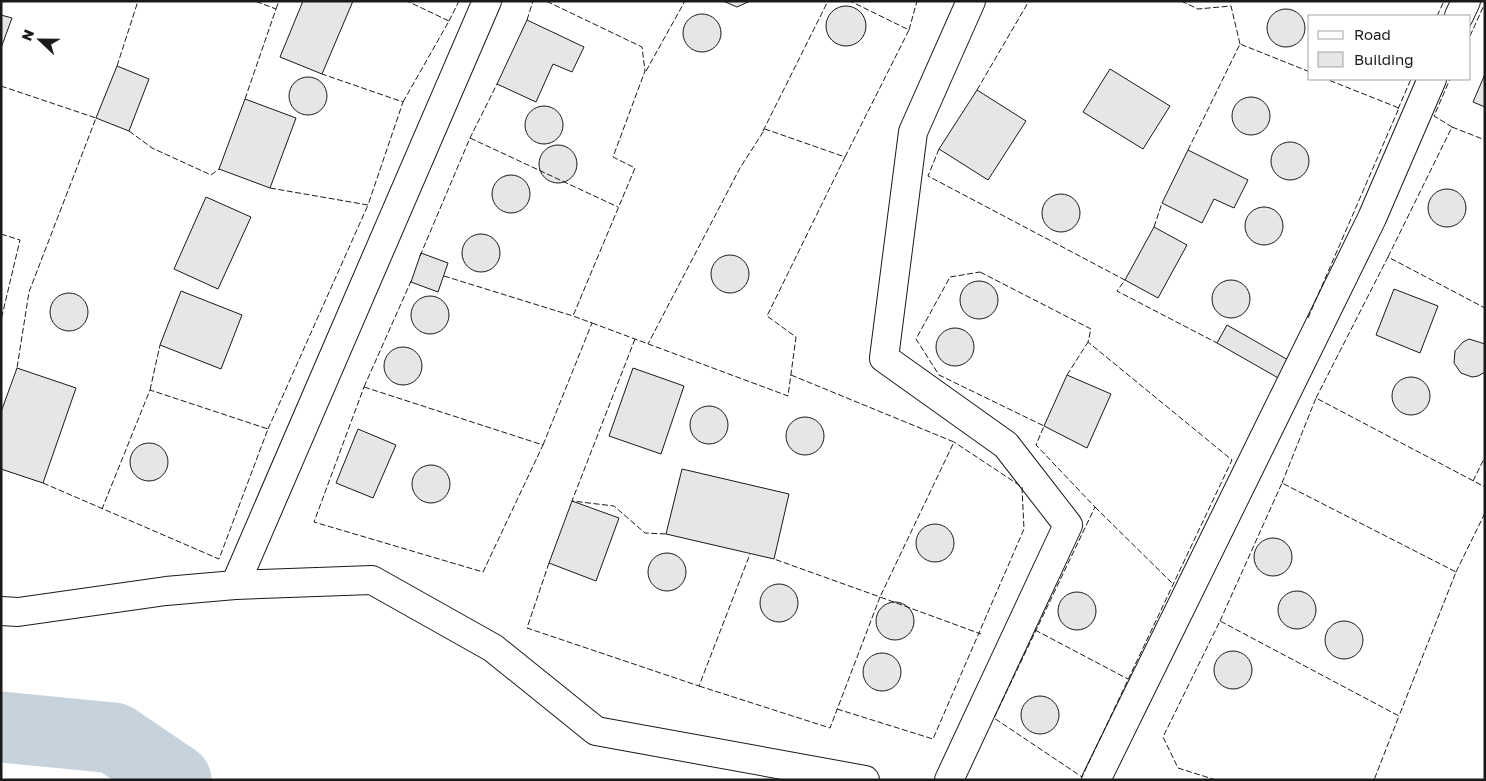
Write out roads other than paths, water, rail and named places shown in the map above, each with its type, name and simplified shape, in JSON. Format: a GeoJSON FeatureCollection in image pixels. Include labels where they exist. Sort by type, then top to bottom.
{"type":"FeatureCollection","features":[{"type":"Feature","properties":{"kind":"street"},"geometry":{"type":"LineString","coordinates":[[235,585],[487,1]]}},
{"type":"Feature","properties":{"kind":"street"},"geometry":{"type":"LineString","coordinates":[[949,780],[1068,525],[1006,445],[884,358],[913,132],[971,1]]}},
{"type":"Feature","properties":{"kind":"street"},"geometry":{"type":"LineString","coordinates":[[1459,15],[1466,1]]}},
{"type":"Feature","properties":{"kind":"street"},"geometry":{"type":"LineString","coordinates":[[1096,780],[1372,218],[1432,80]]}},
{"type":"Feature","properties":{"kind":"street"},"geometry":{"type":"LineString","coordinates":[[1,611],[18,612],[166,591],[235,585],[372,580],[493,648],[596,731],[864,780]]}},
{"type":"Feature","properties":{"kind":"waterway"},"geometry":{"type":"LineString","coordinates":[[1,727],[114,738],[176,780]]}}]}
